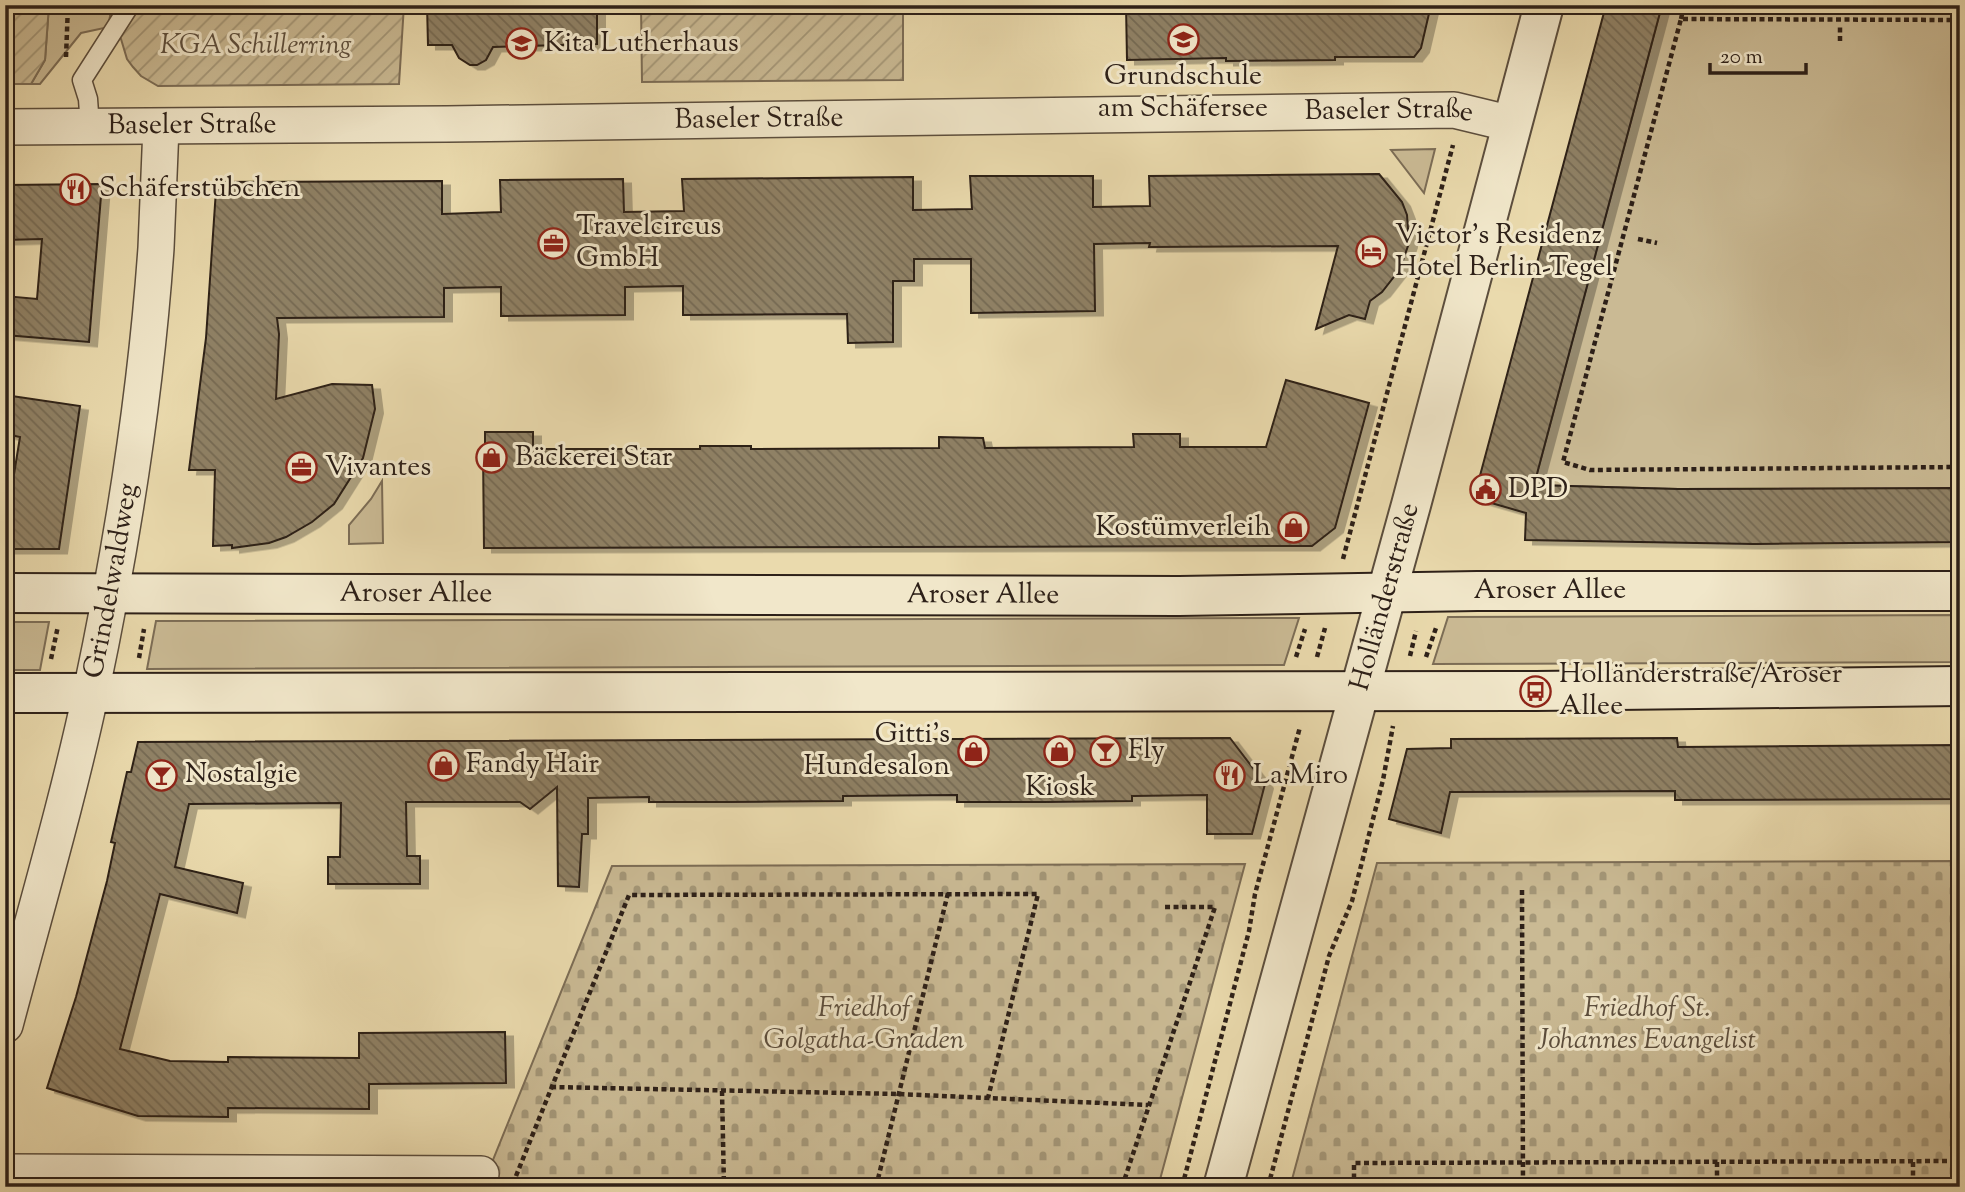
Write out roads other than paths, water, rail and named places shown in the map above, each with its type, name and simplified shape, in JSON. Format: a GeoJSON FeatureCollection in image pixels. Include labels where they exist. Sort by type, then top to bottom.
{"type":"FeatureCollection","features":[{"type":"Feature","properties":{"kind":"main road","name":"Holländerstraße"},"geometry":{"type":"LineString","coordinates":[[1223,1187],[1387,592],[1544,5]]}},
{"type":"Feature","properties":{"kind":"main road","name":"Aroser Allee"},"geometry":{"type":"LineString","coordinates":[[5,593],[1122,596],[1387,592],[1960,591]]}},
{"type":"Feature","properties":{"kind":"main road"},"geometry":{"type":"LineString","coordinates":[[5,693],[1360,691],[1960,686]]}},
{"type":"Feature","properties":{"kind":"street","name":"Baseler Straße"},"geometry":{"type":"LineString","coordinates":[[5,127],[1454,110],[1512,124]]}},
{"type":"Feature","properties":{"kind":"street","name":"Grindelwaldweg"},"geometry":{"type":"LineString","coordinates":[[5,1025],[90,694],[110,592],[145,356],[156,250],[161,127]]}},
{"type":"Feature","properties":{"kind":"street"},"geometry":{"type":"LineString","coordinates":[[5,1172],[496,1180]]}},
{"type":"Feature","properties":{"kind":"lane"},"geometry":{"type":"LineString","coordinates":[[90,127],[88,99],[82,80],[130,5]]}},
{"type":"Feature","properties":{"kind":"place","name":"Grundschule am Schäfersee"},"geometry":{"type":"Point","coordinates":[1183,40]}},
{"type":"Feature","properties":{"kind":"place","name":"Kita Lutherhaus"},"geometry":{"type":"Point","coordinates":[521,44]}},
{"type":"Feature","properties":{"kind":"place","name":"Schäferstübchen"},"geometry":{"type":"Point","coordinates":[76,189]}},
{"type":"Feature","properties":{"kind":"place","name":"Travelcircus GmbH"},"geometry":{"type":"Point","coordinates":[553,243]}},
{"type":"Feature","properties":{"kind":"place","name":"Victor's Residenz Hotel Berlin-Tegel"},"geometry":{"type":"Point","coordinates":[1372,252]}},
{"type":"Feature","properties":{"kind":"place","name":"Bäckerei Star"},"geometry":{"type":"Point","coordinates":[492,458]}},
{"type":"Feature","properties":{"kind":"place","name":"Vivantes"},"geometry":{"type":"Point","coordinates":[302,468]}},
{"type":"Feature","properties":{"kind":"place","name":"DPD"},"geometry":{"type":"Point","coordinates":[1485,490]}},
{"type":"Feature","properties":{"kind":"place","name":"Kostümverleih"},"geometry":{"type":"Point","coordinates":[1294,528]}},
{"type":"Feature","properties":{"kind":"place","name":"Holländerstraße/Aroser Allee"},"geometry":{"type":"Point","coordinates":[1536,691]}},
{"type":"Feature","properties":{"kind":"place","name":"Gitti's Hundesalon"},"geometry":{"type":"Point","coordinates":[973,751]}},
{"type":"Feature","properties":{"kind":"place","name":"Kiosk"},"geometry":{"type":"Point","coordinates":[1060,751]}},
{"type":"Feature","properties":{"kind":"place","name":"Fly"},"geometry":{"type":"Point","coordinates":[1105,751]}},
{"type":"Feature","properties":{"kind":"place","name":"Fandy Hair"},"geometry":{"type":"Point","coordinates":[443,765]}},
{"type":"Feature","properties":{"kind":"place","name":"Nostalgie"},"geometry":{"type":"Point","coordinates":[162,775]}},
{"type":"Feature","properties":{"kind":"place","name":"La Miro"},"geometry":{"type":"Point","coordinates":[1230,776]}},
{"type":"Feature","properties":{"kind":"park label","name":"KGA Schillerring"},"geometry":{"type":"Point","coordinates":[256,46]}},
{"type":"Feature","properties":{"kind":"park label","name":"Friedhof Golgatha-Gnaden"},"geometry":{"type":"Point","coordinates":[864,1025]}},
{"type":"Feature","properties":{"kind":"park label","name":"Friedhof St. Johannes Evangelist"},"geometry":{"type":"Point","coordinates":[1647,1025]}}]}
